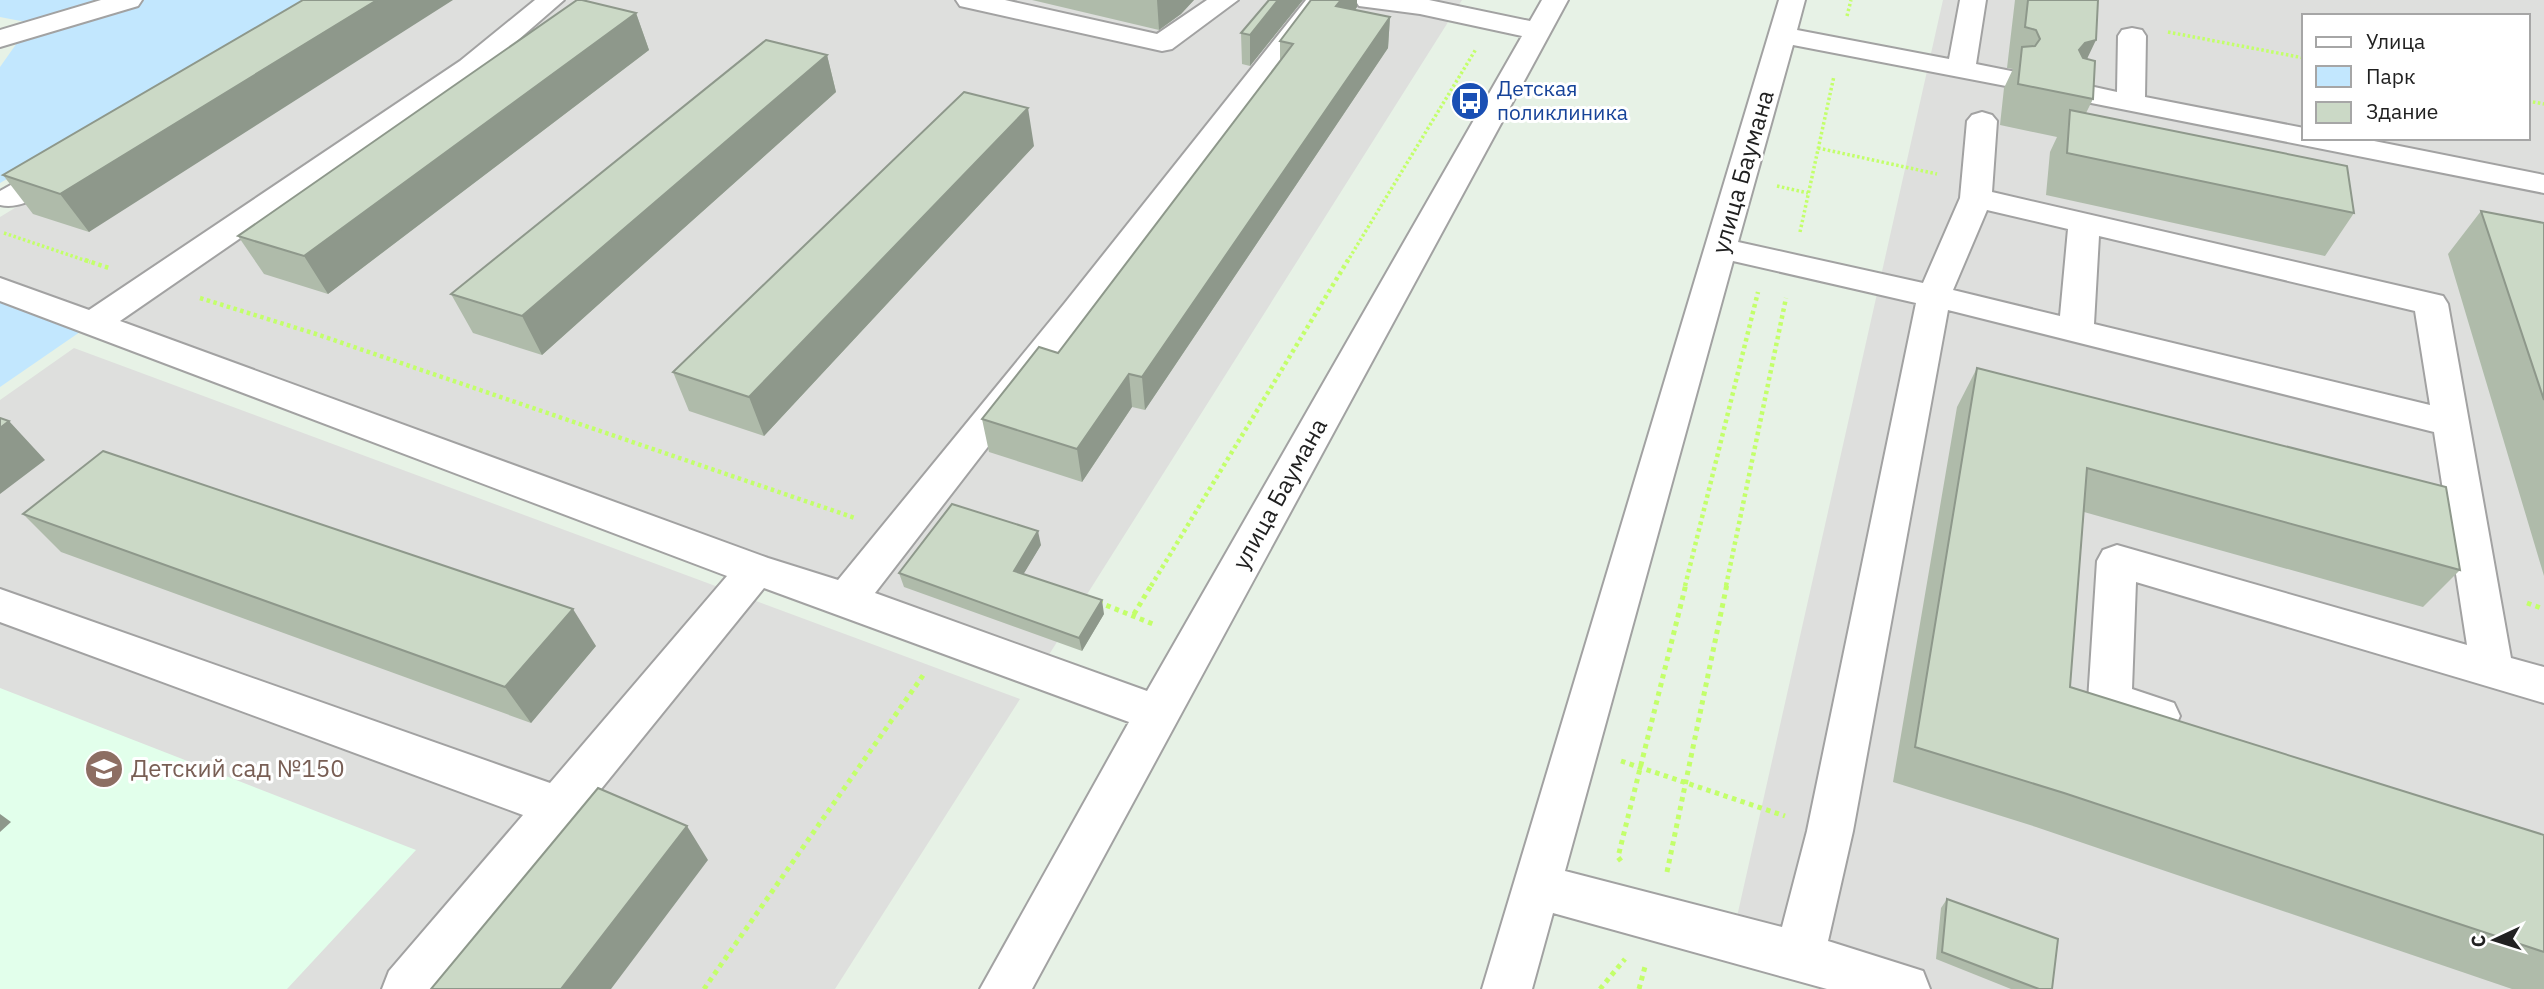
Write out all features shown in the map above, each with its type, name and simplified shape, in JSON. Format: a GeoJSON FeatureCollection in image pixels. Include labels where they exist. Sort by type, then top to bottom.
{"type":"FeatureCollection","features":[{"type":"Feature","properties":{"kind":"street"},"geometry":{"type":"LineString","coordinates":[[0,39],[129,0]]}},
{"type":"Feature","properties":{"kind":"street"},"geometry":{"type":"LineString","coordinates":[[93,323],[470,67],[551,0]]}},
{"type":"Feature","properties":{"kind":"street"},"geometry":{"type":"LineString","coordinates":[[969,0],[1162,43],[1225,0]]}},
{"type":"Feature","properties":{"kind":"street"},"geometry":{"type":"LineString","coordinates":[[847,598],[1320,0]]}},
{"type":"Feature","properties":{"kind":"street"},"geometry":{"type":"LineString","coordinates":[[1368,0],[1538,30]]}},
{"type":"Feature","properties":{"kind":"street","name":"улица Баумана"},"geometry":{"type":"LineString","coordinates":[[1005,989],[1555,0]]}},
{"type":"Feature","properties":{"kind":"street"},"geometry":{"type":"LineString","coordinates":[[1961,69],[1973,0]]}},
{"type":"Feature","properties":{"kind":"street"},"geometry":{"type":"LineString","coordinates":[[1787,17],[1841,47],[2006,78]]}},
{"type":"Feature","properties":{"kind":"street","name":"улица Баумана"},"geometry":{"type":"LineString","coordinates":[[1507,989],[1787,17]]}},
{"type":"Feature","properties":{"kind":"street"},"geometry":{"type":"LineString","coordinates":[[2131,103],[2132,36]]}},
{"type":"Feature","properties":{"kind":"street"},"geometry":{"type":"LineString","coordinates":[[2076,92],[2302,137]]}},
{"type":"Feature","properties":{"kind":"street"},"geometry":{"type":"LineString","coordinates":[[1800,956],[1830,831],[1934,296],[1976,198],[1982,121]]}},
{"type":"Feature","properties":{"kind":"street"},"geometry":{"type":"LineString","coordinates":[[2322,140],[2544,184]]}},
{"type":"Feature","properties":{"kind":"street"},"geometry":{"type":"LineString","coordinates":[[11,198],[83,156]]}},
{"type":"Feature","properties":{"kind":"street"},"geometry":{"type":"LineString","coordinates":[[1976,198],[2431,304],[2492,670]]}},
{"type":"Feature","properties":{"kind":"street"},"geometry":{"type":"LineString","coordinates":[[2076,329],[2084,223]]}},
{"type":"Feature","properties":{"kind":"street"},"geometry":{"type":"LineString","coordinates":[[1721,248],[2076,329],[2451,423]]}},
{"type":"Feature","properties":{"kind":"street"},"geometry":{"type":"LineString","coordinates":[[0,289],[756,570],[847,598],[948,639],[1158,714]]}},
{"type":"Feature","properties":{"kind":"street"},"geometry":{"type":"LineString","coordinates":[[2189,726],[2110,701],[2117,561],[2544,685]]}},
{"type":"Feature","properties":{"kind":"street"},"geometry":{"type":"LineString","coordinates":[[407,989],[756,570]]}},
{"type":"Feature","properties":{"kind":"street"},"geometry":{"type":"LineString","coordinates":[[0,605],[558,807]]}},
{"type":"Feature","properties":{"kind":"street"},"geometry":{"type":"LineString","coordinates":[[1538,886],[1657,921],[1800,956],[1905,989]]}},
{"type":"Feature","properties":{"kind":"path"},"geometry":{"type":"LineString","coordinates":[[1657,921],[1793,264],[1851,0]]}},
{"type":"Feature","properties":{"kind":"path"},"geometry":{"type":"LineString","coordinates":[[1134,614],[1493,21]]}},
{"type":"Feature","properties":{"kind":"path"},"geometry":{"type":"LineString","coordinates":[[2162,31],[2302,58]]}},
{"type":"Feature","properties":{"kind":"path"},"geometry":{"type":"LineString","coordinates":[[1778,200],[1782,187]]}},
{"type":"Feature","properties":{"kind":"path"},"geometry":{"type":"LineString","coordinates":[[0,231],[316,334],[900,534]]}},
{"type":"Feature","properties":{"kind":"path"},"geometry":{"type":"LineString","coordinates":[[1657,921],[1619,857],[1761,277],[1793,264]]}},
{"type":"Feature","properties":{"kind":"path"},"geometry":{"type":"LineString","coordinates":[[1095,601],[1134,614],[1153,624]]}},
{"type":"Feature","properties":{"kind":"path"},"geometry":{"type":"LineString","coordinates":[[704,989],[948,639]]}},
{"type":"Feature","properties":{"kind":"path"},"geometry":{"type":"LineString","coordinates":[[1577,746],[1830,831]]}},
{"type":"Feature","properties":{"kind":"shaded area"},"geometry":{"type":"Polygon","coordinates":[[[359,0],[1462,0],[1045,661],[0,278],[0,217],[359,0]]]}},
{"type":"Feature","properties":{"kind":"shaded area"},"geometry":{"type":"Polygon","coordinates":[[[1943,0],[2544,0],[2544,989],[1889,989],[1732,939],[1943,0]]]}},
{"type":"Feature","properties":{"kind":"shaded area"},"geometry":{"type":"Polygon","coordinates":[[[74,348],[1020,699],[835,989],[0,989],[0,400],[74,348]]]}},
{"type":"Feature","properties":{"kind":"shaded area","name":"Детский сад №150"},"geometry":{"type":"Polygon","coordinates":[[[0,688],[416,850],[287,989],[0,989],[0,688]]]}},
{"type":"Feature","properties":{"kind":"green space"},"geometry":{"type":"Polygon","coordinates":[[[0,0],[313,0],[0,183],[0,67],[31,23],[0,17],[0,0]]]}},
{"type":"Feature","properties":{"kind":"green space"},"geometry":{"type":"Polygon","coordinates":[[[0,289],[93,323],[0,387],[0,289]]]}},
{"type":"Feature","properties":{"kind":"building"},"geometry":{"type":"Polygon","coordinates":[[[303,0],[377,0],[60,194],[3,175],[303,0]]]}},
{"type":"Feature","properties":{"kind":"building"},"geometry":{"type":"Polygon","coordinates":[[[577,0],[636,13],[304,256],[238,236],[577,0]]]}},
{"type":"Feature","properties":{"kind":"building"},"geometry":{"type":"Polygon","coordinates":[[[1269,0],[1278,0],[1250,35],[1241,33],[1269,0]]]}},
{"type":"Feature","properties":{"kind":"building"},"geometry":{"type":"Polygon","coordinates":[[[1311,0],[1341,0],[1336,6],[1390,17],[1142,377],[1129,374],[1077,449],[982,419],[1039,347],[1058,353],[1293,44],[1280,41],[1311,0]]]}},
{"type":"Feature","properties":{"kind":"building"},"geometry":{"type":"Polygon","coordinates":[[[2028,0],[2098,0],[2096,40],[2085,43],[2079,50],[2083,58],[2095,61],[2093,99],[2018,84],[2022,47],[2035,46],[2040,39],[2036,30],[2025,27],[2028,0]]]}},
{"type":"Feature","properties":{"kind":"building"},"geometry":{"type":"Polygon","coordinates":[[[766,40],[827,55],[522,316],[451,294],[766,40]]]}},
{"type":"Feature","properties":{"kind":"building"},"geometry":{"type":"Polygon","coordinates":[[[964,92],[1028,108],[749,397],[673,372],[964,92]]]}},
{"type":"Feature","properties":{"kind":"building"},"geometry":{"type":"Polygon","coordinates":[[[2070,110],[2347,166],[2354,213],[2067,153],[2070,110]]]}},
{"type":"Feature","properties":{"kind":"building"},"geometry":{"type":"Polygon","coordinates":[[[2481,211],[2544,223],[2544,400],[2481,211]]]}},
{"type":"Feature","properties":{"kind":"building"},"geometry":{"type":"Polygon","coordinates":[[[1977,368],[2446,487],[2460,570],[2087,468],[2070,687],[2544,835],[2544,952],[2064,793],[1915,747],[1977,368]]]}},
{"type":"Feature","properties":{"kind":"building"},"geometry":{"type":"Polygon","coordinates":[[[0,418],[9,421],[0,428],[0,418]]]}},
{"type":"Feature","properties":{"kind":"building"},"geometry":{"type":"Polygon","coordinates":[[[103,451],[573,609],[505,687],[23,514],[103,451]]]}},
{"type":"Feature","properties":{"kind":"building"},"geometry":{"type":"Polygon","coordinates":[[[952,504],[1038,531],[1014,571],[1102,600],[1079,638],[899,573],[952,504]]]}},
{"type":"Feature","properties":{"kind":"building"},"geometry":{"type":"Polygon","coordinates":[[[598,788],[687,826],[561,989],[431,989],[598,788]]]}},
{"type":"Feature","properties":{"kind":"building"},"geometry":{"type":"Polygon","coordinates":[[[1947,899],[2058,939],[2052,989],[2039,989],[1942,952],[1947,899]]]}},
{"type":"Feature","properties":{"kind":"place","name":"Детская поликлиника"},"geometry":{"type":"Point","coordinates":[1470,101]}},
{"type":"Feature","properties":{"kind":"place","name":"Детский сад №150"},"geometry":{"type":"Point","coordinates":[104,769]}}]}
